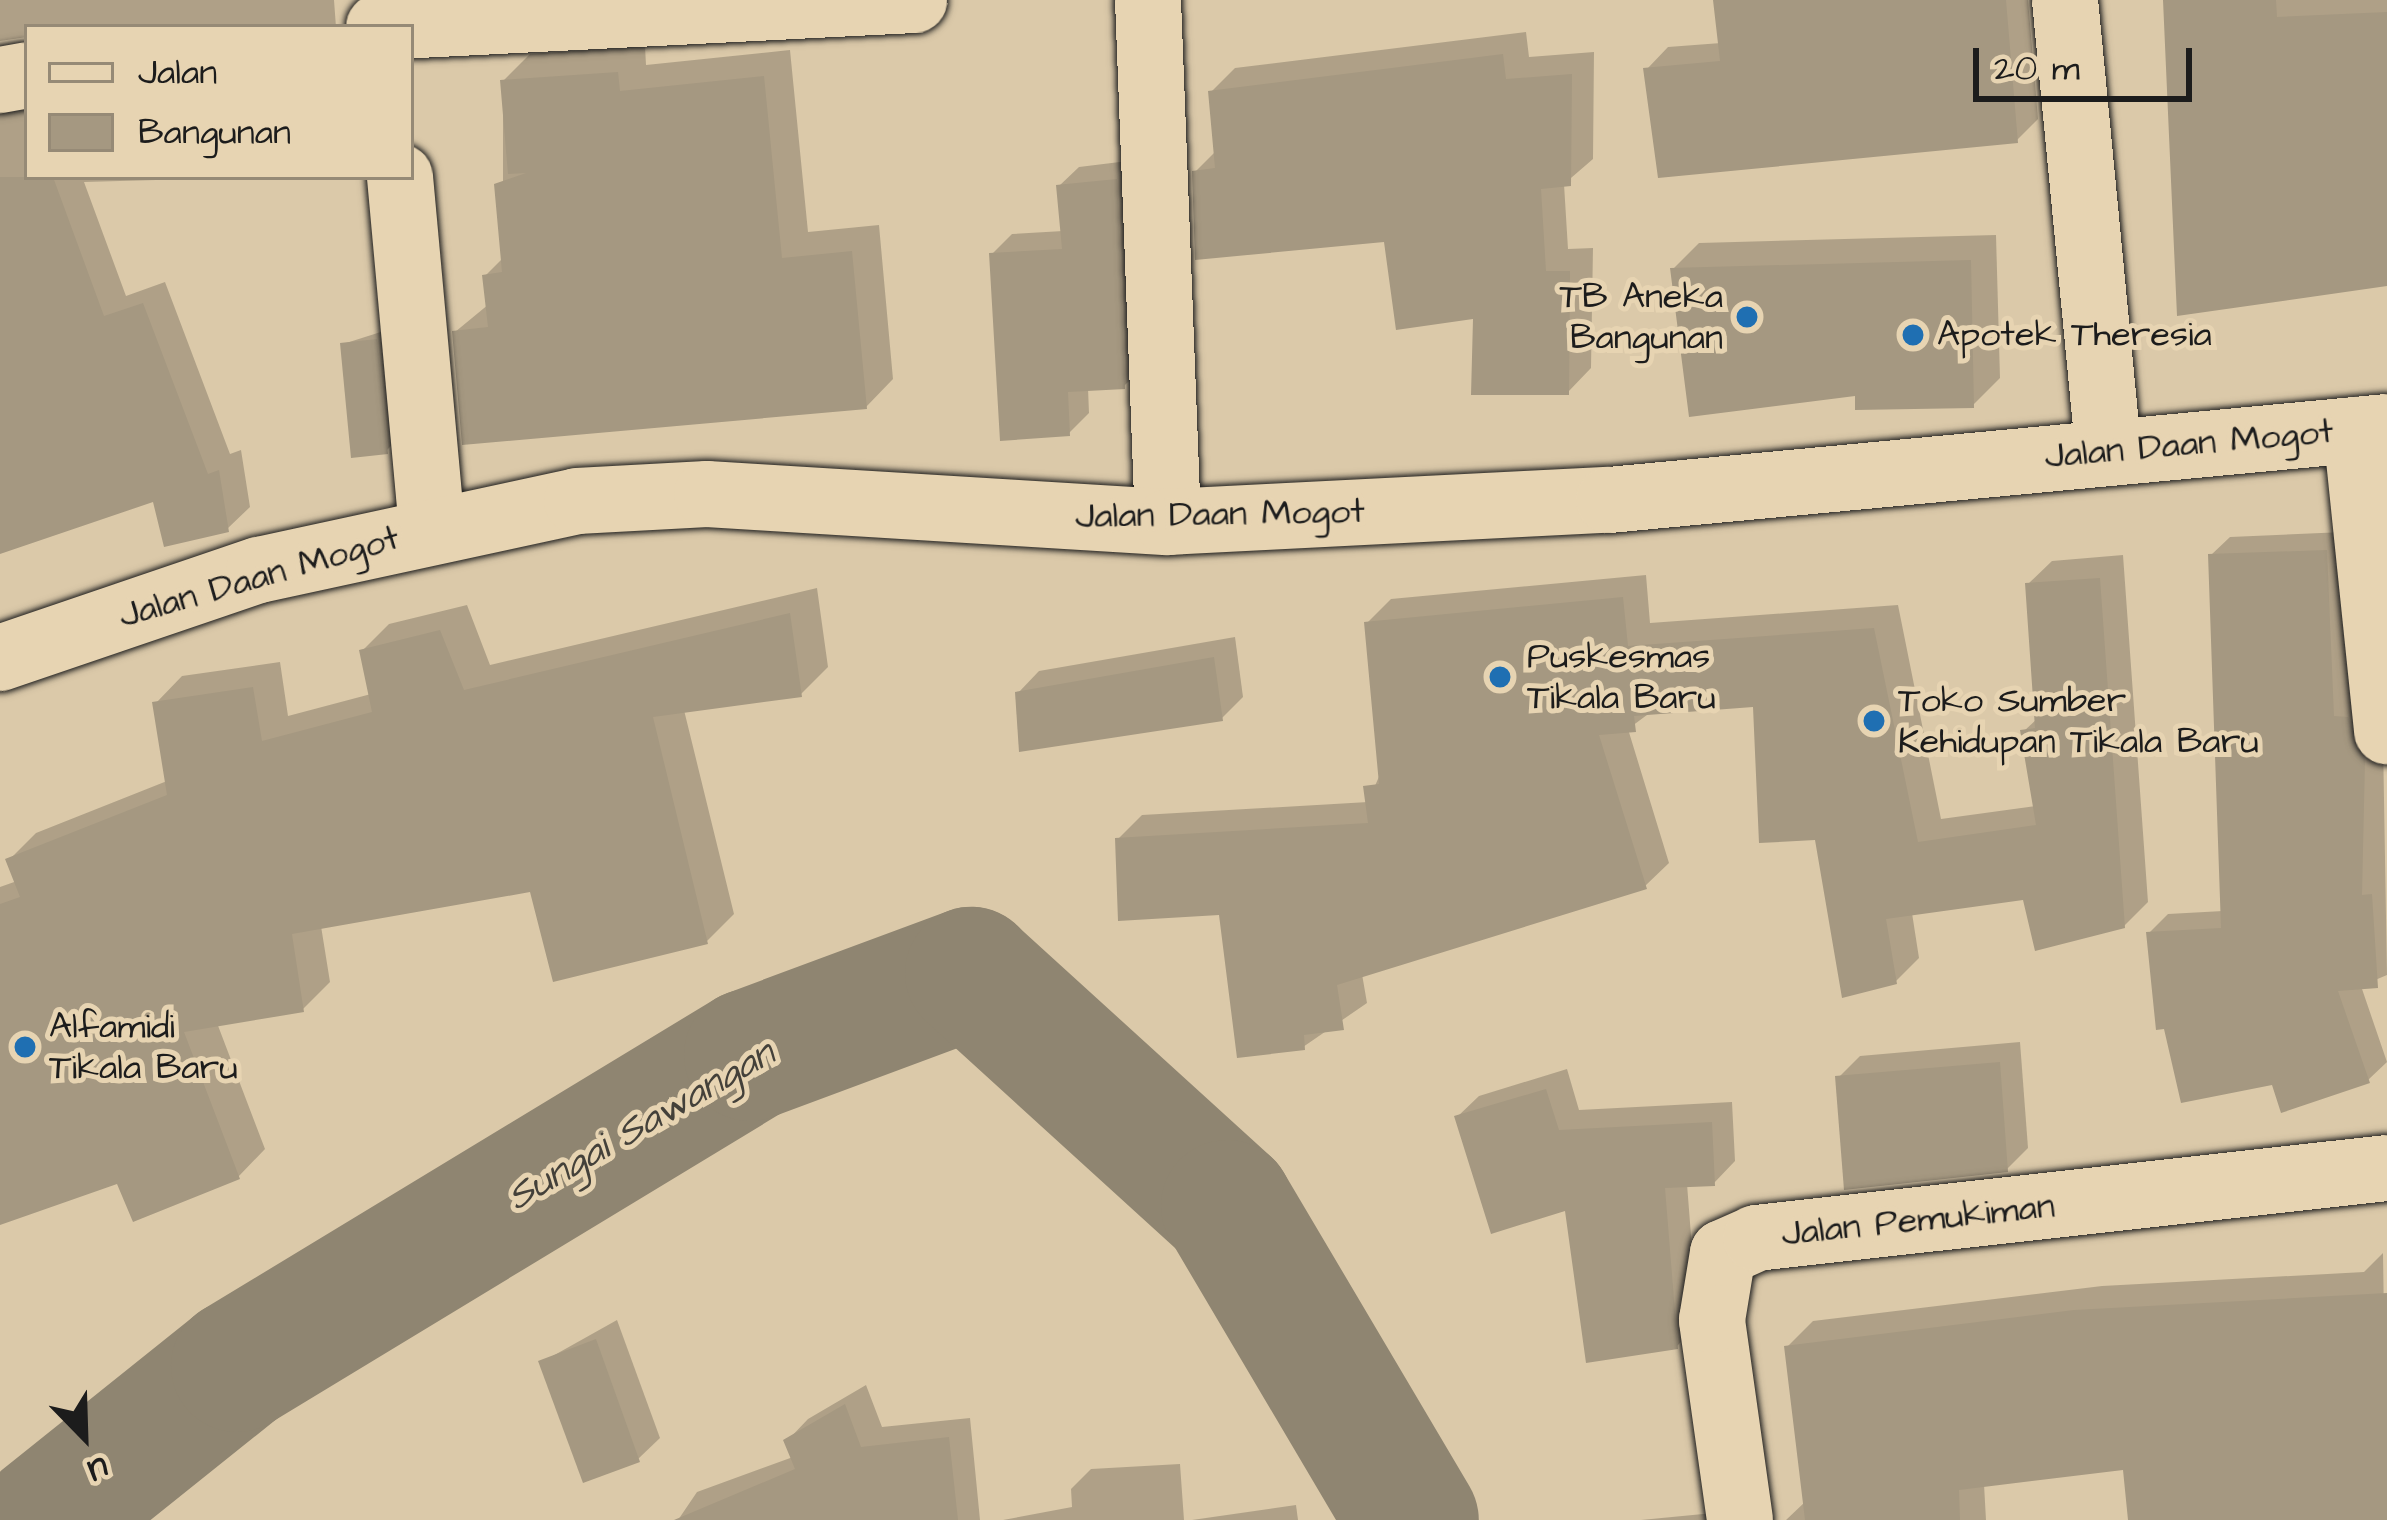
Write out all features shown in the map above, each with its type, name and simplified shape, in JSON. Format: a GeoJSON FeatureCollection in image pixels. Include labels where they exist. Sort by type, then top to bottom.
{"type":"FeatureCollection","features":[{"type":"Feature","properties":{"kind":"street"},"geometry":{"type":"LineString","coordinates":[[414,25],[914,0]]}},
{"type":"Feature","properties":{"kind":"street"},"geometry":{"type":"LineString","coordinates":[[1148,0],[1168,522]]}},
{"type":"Feature","properties":{"kind":"street"},"geometry":{"type":"LineString","coordinates":[[2065,0],[2108,445]]}},
{"type":"Feature","properties":{"kind":"street"},"geometry":{"type":"LineString","coordinates":[[400,180],[432,526]]}},
{"type":"Feature","properties":{"kind":"street"},"geometry":{"type":"LineString","coordinates":[[2372,428],[2387,731]]}},
{"type":"Feature","properties":{"kind":"street","name":"Jalan Daan Mogot"},"geometry":{"type":"LineString","coordinates":[[0,658],[259,570],[432,526],[707,494],[1168,522],[1610,500],[2108,445],[2372,428]]}},
{"type":"Feature","properties":{"kind":"street","name":"Jalan Pemukiman"},"geometry":{"type":"LineString","coordinates":[[1740,1520],[1712,1321],[1723,1253],[1756,1238],[2387,1168]]}},
{"type":"Feature","properties":{"kind":"building"},"geometry":{"type":"Polygon","coordinates":[[[1713,0],[2006,0],[2018,143],[1658,178],[1643,68],[1720,61],[1713,0]]]}},
{"type":"Feature","properties":{"kind":"building"},"geometry":{"type":"Polygon","coordinates":[[[2163,0],[2276,0],[2277,17],[2387,12],[2387,286],[2177,316],[2163,0]]]}},
{"type":"Feature","properties":{"kind":"building"},"geometry":{"type":"Polygon","coordinates":[[[1503,54],[1506,79],[1572,74],[1571,186],[1541,189],[1546,271],[1570,271],[1569,395],[1471,395],[1473,319],[1396,330],[1384,242],[1195,260],[1192,171],[1215,168],[1208,91],[1503,54]]]}},
{"type":"Feature","properties":{"kind":"building"},"geometry":{"type":"Polygon","coordinates":[[[618,72],[620,91],[764,76],[782,258],[852,251],[867,409],[462,445],[452,331],[488,327],[482,275],[502,272],[494,184],[526,173],[508,174],[500,80],[618,72]]]}},
{"type":"Feature","properties":{"kind":"building"},"geometry":{"type":"Polygon","coordinates":[[[0,177],[54,180],[104,316],[143,303],[208,474],[219,470],[229,532],[164,547],[153,502],[0,554],[0,177]]]}},
{"type":"Feature","properties":{"kind":"building"},"geometry":{"type":"Polygon","coordinates":[[[1117,179],[1125,389],[1068,392],[1070,436],[1000,441],[989,253],[1062,249],[1056,185],[1117,179]]]}},
{"type":"Feature","properties":{"kind":"building"},"geometry":{"type":"Polygon","coordinates":[[[1971,260],[1974,408],[1855,410],[1855,396],[1689,417],[1670,268],[1971,260]]]}},
{"type":"Feature","properties":{"kind":"building"},"geometry":{"type":"Polygon","coordinates":[[[377,339],[388,454],[351,458],[340,343],[377,339]]]}},
{"type":"Feature","properties":{"kind":"building"},"geometry":{"type":"Polygon","coordinates":[[[2327,550],[2334,716],[2348,717],[2365,760],[2362,895],[2372,894],[2378,988],[2338,991],[2370,1083],[2281,1113],[2272,1085],[2181,1103],[2164,1029],[2156,1030],[2146,932],[2221,928],[2208,554],[2327,550]]]}},
{"type":"Feature","properties":{"kind":"building"},"geometry":{"type":"Polygon","coordinates":[[[2100,578],[2125,928],[2035,951],[2023,900],[1886,919],[1897,984],[1842,998],[1815,840],[1759,843],[1753,707],[1634,716],[1636,732],[1599,735],[1647,889],[1337,985],[1344,1030],[1304,1035],[1305,1050],[1237,1058],[1219,915],[1118,921],[1115,838],[1368,823],[1363,786],[1379,784],[1364,622],[1623,597],[1628,646],[1874,628],[1918,842],[2036,825],[2020,730],[2035,728],[2025,583],[2100,578]]]}},
{"type":"Feature","properties":{"kind":"building"},"geometry":{"type":"Polygon","coordinates":[[[790,613],[802,697],[653,717],[708,944],[553,982],[530,892],[292,934],[304,1012],[184,1032],[240,1179],[133,1222],[117,1184],[0,1225],[0,904],[20,897],[5,859],[167,795],[152,702],[253,687],[262,741],[372,712],[359,650],[440,630],[464,690],[790,613]]]}},
{"type":"Feature","properties":{"kind":"building"},"geometry":{"type":"Polygon","coordinates":[[[1214,657],[1223,721],[1019,752],[1015,692],[1214,657]]]}},
{"type":"Feature","properties":{"kind":"building"},"geometry":{"type":"Polygon","coordinates":[[[2000,1062],[2008,1172],[1844,1190],[1835,1076],[2000,1062]]]}},
{"type":"Feature","properties":{"kind":"building"},"geometry":{"type":"Polygon","coordinates":[[[1546,1089],[1559,1130],[1712,1122],[1715,1186],[1665,1188],[1678,1349],[1586,1363],[1565,1211],[1491,1234],[1454,1116],[1546,1089]]]}},
{"type":"Feature","properties":{"kind":"building"},"geometry":{"type":"Polygon","coordinates":[[[2387,1293],[2387,1520],[2128,1520],[2123,1470],[1959,1490],[1960,1520],[1805,1520],[1784,1346],[2074,1310],[2387,1293]]]}},
{"type":"Feature","properties":{"kind":"building"},"geometry":{"type":"Polygon","coordinates":[[[596,1339],[640,1462],[583,1483],[538,1361],[596,1339]]]}},
{"type":"Feature","properties":{"kind":"building"},"geometry":{"type":"Polygon","coordinates":[[[845,1404],[861,1447],[949,1437],[958,1520],[674,1520],[795,1469],[783,1440],[845,1404]]]}},
{"type":"Feature","properties":{"kind":"waterway","name":"Sungai Sawangan"},"geometry":{"type":"LineString","coordinates":[[45,1520],[237,1366],[750,1055],[971,973],[1227,1206],[1413,1520]]}},
{"type":"Feature","properties":{"kind":"place","name":"TB Aneka Bangunan"},"geometry":{"type":"Point","coordinates":[1747,317]}},
{"type":"Feature","properties":{"kind":"place","name":"Apotek Theresia"},"geometry":{"type":"Point","coordinates":[1913,335]}},
{"type":"Feature","properties":{"kind":"place","name":"Puskesmas Tikala Baru"},"geometry":{"type":"Point","coordinates":[1500,677]}},
{"type":"Feature","properties":{"kind":"place","name":"Toko Sumber Kehidupan Tikala Baru"},"geometry":{"type":"Point","coordinates":[1874,721]}},
{"type":"Feature","properties":{"kind":"place","name":"Alfamidi Tikala Baru"},"geometry":{"type":"Point","coordinates":[25,1047]}}]}
